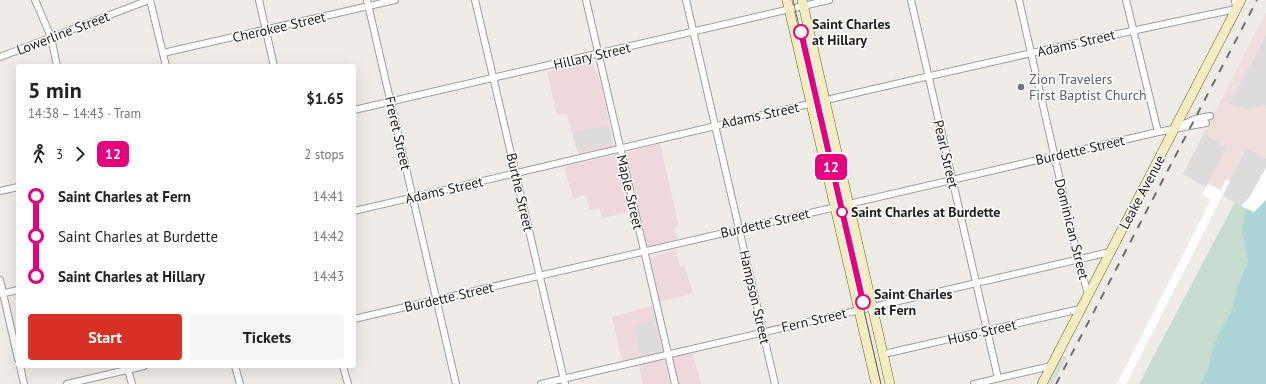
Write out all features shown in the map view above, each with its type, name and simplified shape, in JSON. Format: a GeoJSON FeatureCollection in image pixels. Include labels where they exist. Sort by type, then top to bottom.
{"type":"FeatureCollection","features":[{"type":"Feature","properties":{"kind":"main road"},"geometry":{"type":"LineString","coordinates":[[786,0],[836,206],[876,384]]}},
{"type":"Feature","properties":{"kind":"main road","name":"Leake Avenue"},"geometry":{"type":"LineString","coordinates":[[1042,384],[1175,128],[1236,4],[1241,0]]}},
{"type":"Feature","properties":{"kind":"main road"},"geometry":{"type":"LineString","coordinates":[[803,3],[824,101],[890,384]]}},
{"type":"Feature","properties":{"kind":"street"},"geometry":{"type":"LineString","coordinates":[[35,0],[50,38],[56,64]]}},
{"type":"Feature","properties":{"kind":"street"},"geometry":{"type":"LineString","coordinates":[[149,0],[166,64]]}},
{"type":"Feature","properties":{"kind":"street","name":"Lowerline Street"},"geometry":{"type":"LineString","coordinates":[[0,57],[149,0]]}},
{"type":"Feature","properties":{"kind":"street"},"geometry":{"type":"LineString","coordinates":[[259,0],[274,64]]}},
{"type":"Feature","properties":{"kind":"street","name":"Cherokee Street"},"geometry":{"type":"LineString","coordinates":[[163,53],[266,30],[368,3],[394,0]]}},
{"type":"Feature","properties":{"kind":"street","name":"Burthe Street"},"geometry":{"type":"LineString","coordinates":[[475,0],[564,381]]}},
{"type":"Feature","properties":{"kind":"street","name":"Maple Street"},"geometry":{"type":"LineString","coordinates":[[586,0],[675,384]]}},
{"type":"Feature","properties":{"kind":"street","name":"Hampson Street"},"geometry":{"type":"LineString","coordinates":[[686,0],[775,384]]}},
{"type":"Feature","properties":{"kind":"street","name":"Hillary Street"},"geometry":{"type":"LineString","coordinates":[[356,110],[789,10],[803,3],[829,0]]}},
{"type":"Feature","properties":{"kind":"street","name":"Pearl Street"},"geometry":{"type":"LineString","coordinates":[[911,0],[998,378]]}},
{"type":"Feature","properties":{"kind":"street","name":"Dominican Street"},"geometry":{"type":"LineString","coordinates":[[1019,0],[1078,258],[1088,294]]}},
{"type":"Feature","properties":{"kind":"street"},"geometry":{"type":"LineString","coordinates":[[1126,0],[1132,30],[1158,132]]}},
{"type":"Feature","properties":{"kind":"street","name":"Freret Street"},"geometry":{"type":"LineString","coordinates":[[368,3],[456,384]]}},
{"type":"Feature","properties":{"kind":"street","name":"Adams Street"},"geometry":{"type":"LineString","coordinates":[[356,210],[715,125],[1031,54],[1236,4]]}},
{"type":"Feature","properties":{"kind":"street"},"geometry":{"type":"LineString","coordinates":[[1175,128],[1195,119],[1210,116]]}},
{"type":"Feature","properties":{"kind":"street"},"geometry":{"type":"LineString","coordinates":[[1175,128],[1206,124]]}},
{"type":"Feature","properties":{"kind":"street","name":"Burdette Street"},"geometry":{"type":"LineString","coordinates":[[356,319],[1175,128]]}},
{"type":"Feature","properties":{"kind":"street"},"geometry":{"type":"LineString","coordinates":[[0,191],[16,187]]}},
{"type":"Feature","properties":{"kind":"street","name":"Fern Street"},"geometry":{"type":"LineString","coordinates":[[540,384],[564,381],[668,354],[1078,258],[1110,252]]}},
{"type":"Feature","properties":{"kind":"street"},"geometry":{"type":"LineString","coordinates":[[0,280],[16,351]]}},
{"type":"Feature","properties":{"kind":"street"},"geometry":{"type":"LineString","coordinates":[[2,294],[16,290]]}},
{"type":"Feature","properties":{"kind":"street","name":"Huso Street"},"geometry":{"type":"LineString","coordinates":[[884,354],[1080,310]]}},
{"type":"Feature","properties":{"kind":"street"},"geometry":{"type":"LineString","coordinates":[[974,384],[1052,366]]}},
{"type":"Feature","properties":{"kind":"street"},"geometry":{"type":"LineString","coordinates":[[20,368],[24,384]]}},
{"type":"Feature","properties":{"kind":"street"},"geometry":{"type":"LineString","coordinates":[[67,384],[128,368],[132,384]]}},
{"type":"Feature","properties":{"kind":"street"},"geometry":{"type":"LineString","coordinates":[[236,368],[240,384]]}},
{"type":"Feature","properties":{"kind":"street"},"geometry":{"type":"LineString","coordinates":[[344,368],[348,384]]}},
{"type":"Feature","properties":{"kind":"shaded area"},"geometry":{"type":"Polygon","coordinates":[[[1266,12],[1266,190],[1249,210],[1222,195],[1212,193],[1206,187],[1183,174],[1266,12]]]}},
{"type":"Feature","properties":{"kind":"shaded area"},"geometry":{"type":"Polygon","coordinates":[[[1266,35],[1266,105],[1245,109],[1230,104],[1266,35]]]}},
{"type":"Feature","properties":{"kind":"shaded area"},"geometry":{"type":"Polygon","coordinates":[[[592,61],[600,82],[614,147],[578,154],[566,113],[557,115],[547,72],[592,61]]]}},
{"type":"Feature","properties":{"kind":"shaded area"},"geometry":{"type":"Polygon","coordinates":[[[609,125],[612,143],[578,151],[573,133],[609,125]]]}},
{"type":"Feature","properties":{"kind":"shaded area"},"geometry":{"type":"Polygon","coordinates":[[[1204,134],[1226,148],[1206,187],[1183,174],[1204,134]]]}},
{"type":"Feature","properties":{"kind":"shaded area"},"geometry":{"type":"Polygon","coordinates":[[[660,143],[677,218],[678,226],[675,228],[677,240],[651,248],[646,244],[626,153],[660,143]]]}},
{"type":"Feature","properties":{"kind":"shaded area"},"geometry":{"type":"Polygon","coordinates":[[[1247,148],[1266,159],[1266,168],[1249,198],[1241,206],[1222,195],[1247,148]]]}},
{"type":"Feature","properties":{"kind":"shaded area"},"geometry":{"type":"Polygon","coordinates":[[[615,155],[628,212],[602,218],[600,209],[590,210],[586,195],[573,198],[564,167],[615,155]]]}},
{"type":"Feature","properties":{"kind":"shaded area"},"geometry":{"type":"Polygon","coordinates":[[[676,250],[680,266],[684,265],[693,294],[658,302],[650,257],[676,250]]]}},
{"type":"Feature","properties":{"kind":"shaded area"},"geometry":{"type":"Polygon","coordinates":[[[655,305],[664,352],[622,361],[612,317],[655,305]]]}},
{"type":"Feature","properties":{"kind":"shaded area"},"geometry":{"type":"Polygon","coordinates":[[[653,321],[661,351],[641,355],[634,326],[653,321]]]}},
{"type":"Feature","properties":{"kind":"shaded area"},"geometry":{"type":"Polygon","coordinates":[[[692,352],[701,384],[677,384],[671,361],[673,356],[692,352]]]}},
{"type":"Feature","properties":{"kind":"shaded area"},"geometry":{"type":"Polygon","coordinates":[[[1061,355],[1067,357],[1053,384],[1046,384],[1061,355]]]}},
{"type":"Feature","properties":{"kind":"shaded area"},"geometry":{"type":"Polygon","coordinates":[[[662,359],[665,362],[670,384],[643,384],[639,365],[662,359]]]}},
{"type":"Feature","properties":{"kind":"green space"},"geometry":{"type":"Polygon","coordinates":[[[1235,202],[1254,212],[1259,258],[1204,384],[1139,384],[1235,202]]]}},
{"type":"Feature","properties":{"kind":"water"},"geometry":{"type":"Polygon","coordinates":[[[1266,190],[1266,384],[1200,384],[1208,370],[1214,344],[1232,310],[1238,286],[1248,262],[1242,229],[1245,213],[1266,190]]]}},
{"type":"Feature","properties":{"kind":"pier"},"geometry":{"type":"Polygon","coordinates":[[[1266,168],[1266,200],[1254,212],[1241,206],[1249,198],[1266,168]]]}},
{"type":"Feature","properties":{"kind":"pier"},"geometry":{"type":"Polygon","coordinates":[[[1226,179],[1230,181],[1126,384],[1117,384],[1211,200],[1202,194],[1208,184],[1221,190],[1226,179]]]}},
{"type":"Feature","properties":{"kind":"tram line"},"geometry":{"type":"LineString","coordinates":[[793,0],[881,384]]}},
{"type":"Feature","properties":{"kind":"tram line","name":"12"},"geometry":{"type":"LineString","coordinates":[[801,32],[863,302]]}},
{"type":"Feature","properties":{"kind":"railway"},"geometry":{"type":"LineString","coordinates":[[1056,384],[1257,0]]}},
{"type":"Feature","properties":{"kind":"place","name":"Saint Charles at Hillary"},"geometry":{"type":"Point","coordinates":[801,32]}},
{"type":"Feature","properties":{"kind":"place","name":"Zion Travelers First Baptist Church"},"geometry":{"type":"Point","coordinates":[1021,87]}},
{"type":"Feature","properties":{"kind":"place","name":"Saint Charles at Burdette"},"geometry":{"type":"Point","coordinates":[842,212]}},
{"type":"Feature","properties":{"kind":"place","name":"Saint Charles at Fern"},"geometry":{"type":"Point","coordinates":[863,302]}}]}
